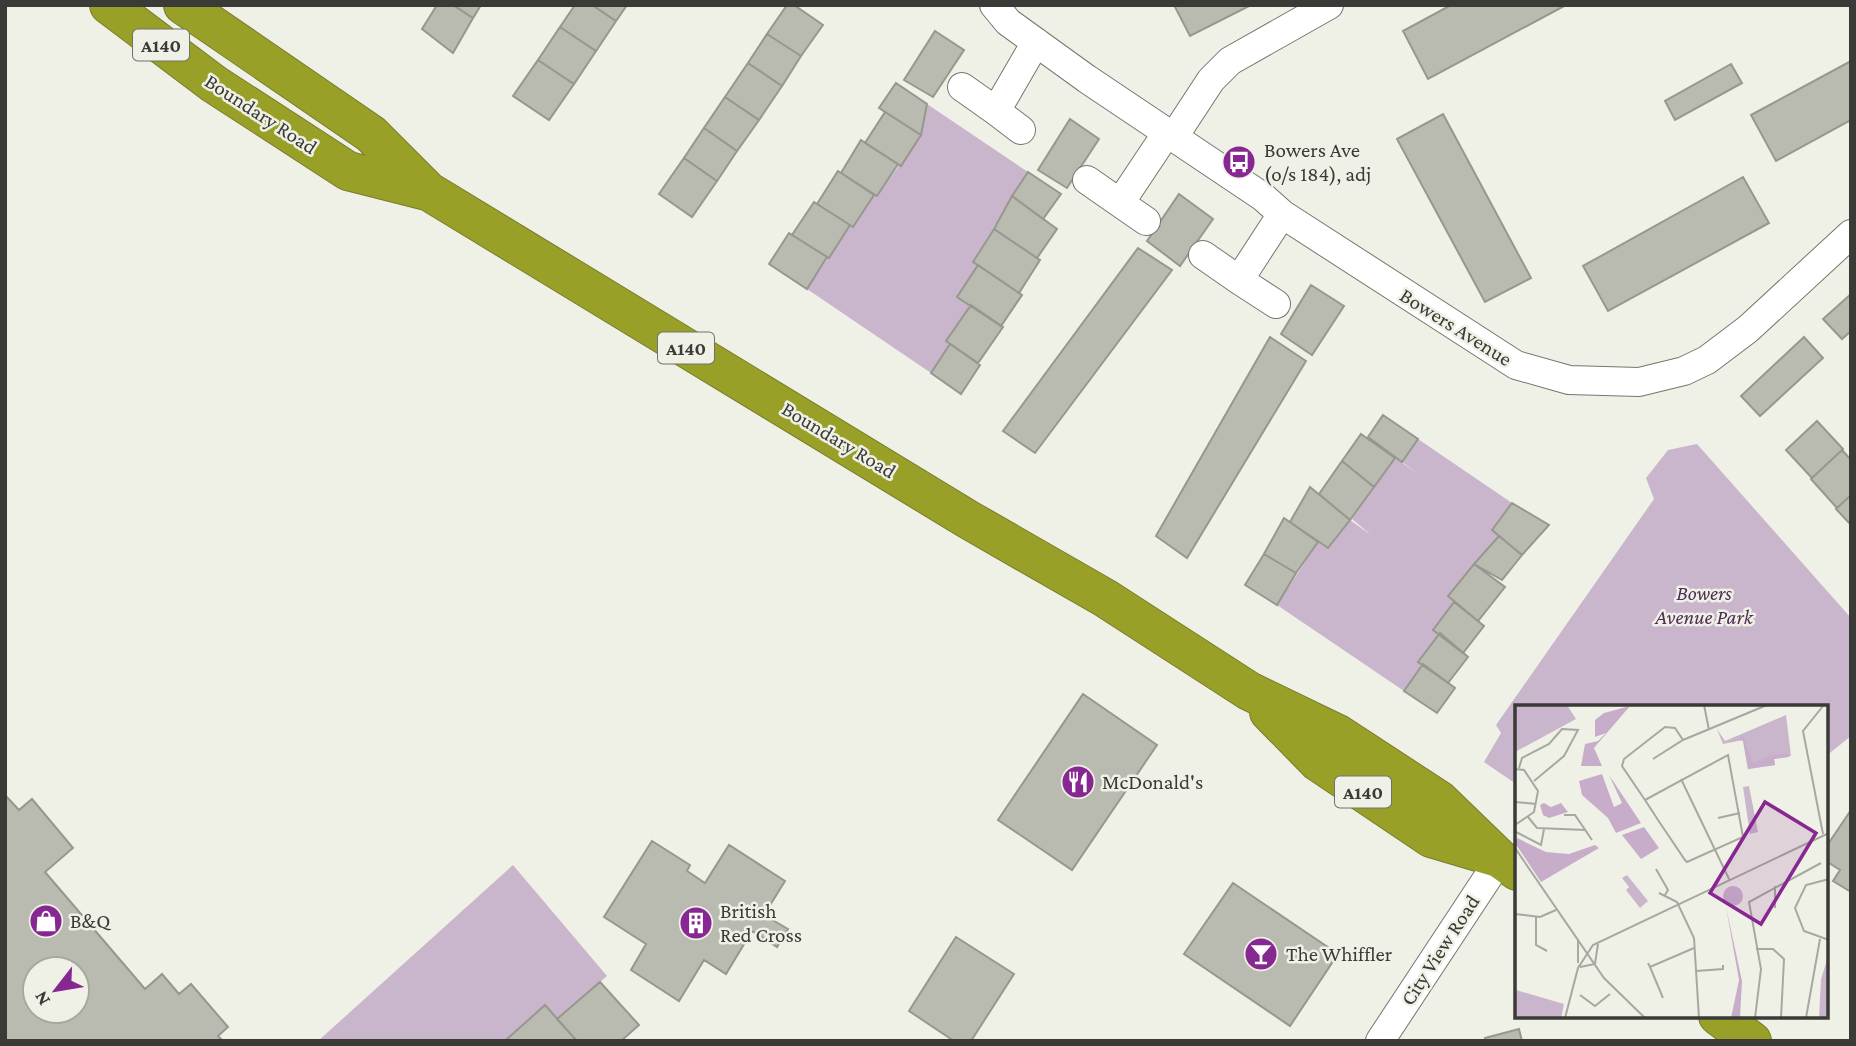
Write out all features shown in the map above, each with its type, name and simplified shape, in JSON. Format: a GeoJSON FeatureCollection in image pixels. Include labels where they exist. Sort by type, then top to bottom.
{"type":"FeatureCollection","features":[{"type":"Feature","properties":{"kind":"highway","name":"Boundary Road"},"geometry":{"type":"LineString","coordinates":[[109,5],[214,84],[348,171],[428,191]]}},
{"type":"Feature","properties":{"kind":"highway","name":"Boundary Road"},"geometry":{"type":"LineString","coordinates":[[183,5],[371,134],[428,191],[969,520],[1105,598],[1249,691],[1338,734],[1439,800],[1508,865]]}},
{"type":"Feature","properties":{"kind":"highway"},"geometry":{"type":"LineString","coordinates":[[1721,1018],[1752,1041]]}},
{"type":"Feature","properties":{"kind":"street","name":"Bowers Avenue"},"geometry":{"type":"LineString","coordinates":[[994,5],[1008,22],[1035,42],[1263,197],[1282,214],[1516,365],[1569,380],[1639,382],[1684,371],[1707,360],[1748,329],[1851,234]]}},
{"type":"Feature","properties":{"kind":"street"},"geometry":{"type":"LineString","coordinates":[[1120,203],[1212,80],[1230,61],[1329,5]]}},
{"type":"Feature","properties":{"kind":"street"},"geometry":{"type":"LineString","coordinates":[[996,111],[1035,42]]}},
{"type":"Feature","properties":{"kind":"street"},"geometry":{"type":"LineString","coordinates":[[962,87],[1021,130]]}},
{"type":"Feature","properties":{"kind":"street"},"geometry":{"type":"LineString","coordinates":[[1087,180],[1146,221]]}},
{"type":"Feature","properties":{"kind":"street"},"geometry":{"type":"LineString","coordinates":[[1240,280],[1282,214]]}},
{"type":"Feature","properties":{"kind":"street"},"geometry":{"type":"LineString","coordinates":[[1203,255],[1276,304]]}},
{"type":"Feature","properties":{"kind":"street","name":"City View Road"},"geometry":{"type":"LineString","coordinates":[[1380,1041],[1508,865]]}},
{"type":"Feature","properties":{"kind":"green space"},"geometry":{"type":"Polygon","coordinates":[[[927,104],[1028,172],[973,261],[978,265],[957,296],[971,305],[946,341],[950,344],[931,373],[807,289],[850,225],[853,227],[874,195],[877,196],[921,135],[927,104]]]}},
{"type":"Feature","properties":{"kind":"green space"},"geometry":{"type":"Polygon","coordinates":[[[1418,439],[1512,503],[1492,530],[1499,536],[1448,596],[1454,602],[1434,628],[1440,633],[1404,691],[1277,605],[1318,542],[1328,548],[1350,520],[1371,535],[1352,519],[1395,458],[1420,475],[1402,462],[1418,439]]]}},
{"type":"Feature","properties":{"kind":"green space","name":"Bowers Avenue Park"},"geometry":{"type":"Polygon","coordinates":[[[1697,444],[1851,618],[1851,736],[1828,754],[1828,705],[1515,705],[1515,783],[1484,762],[1501,733],[1496,725],[1654,499],[1646,478],[1668,450],[1697,444]]]}},
{"type":"Feature","properties":{"kind":"green space"},"geometry":{"type":"Polygon","coordinates":[[[513,865],[607,976],[557,1019],[544,1006],[505,1041],[318,1041],[513,865]]]}},
{"type":"Feature","properties":{"kind":"building"},"geometry":{"type":"Polygon","coordinates":[[[437,5],[453,5],[473,18],[453,53],[422,29],[437,5]]]}},
{"type":"Feature","properties":{"kind":"building"},"geometry":{"type":"Polygon","coordinates":[[[453,5],[481,5],[473,18],[453,5]]]}},
{"type":"Feature","properties":{"kind":"building"},"geometry":{"type":"Polygon","coordinates":[[[575,5],[592,5],[616,21],[596,51],[560,27],[575,5]]]}},
{"type":"Feature","properties":{"kind":"building"},"geometry":{"type":"Polygon","coordinates":[[[592,5],[627,5],[616,21],[592,5]]]}},
{"type":"Feature","properties":{"kind":"building"},"geometry":{"type":"Polygon","coordinates":[[[787,5],[794,5],[823,25],[801,56],[767,34],[787,5]]]}},
{"type":"Feature","properties":{"kind":"building"},"geometry":{"type":"Polygon","coordinates":[[[1174,5],[1251,5],[1190,36],[1174,5]]]}},
{"type":"Feature","properties":{"kind":"building"},"geometry":{"type":"Polygon","coordinates":[[[1451,5],[1566,5],[1428,79],[1403,31],[1451,5]]]}},
{"type":"Feature","properties":{"kind":"building"},"geometry":{"type":"Polygon","coordinates":[[[560,27],[596,51],[574,84],[538,60],[560,27]]]}},
{"type":"Feature","properties":{"kind":"building"},"geometry":{"type":"Polygon","coordinates":[[[935,31],[964,50],[933,97],[904,80],[935,31]]]}},
{"type":"Feature","properties":{"kind":"building"},"geometry":{"type":"Polygon","coordinates":[[[767,34],[801,56],[782,86],[748,63],[767,34]]]}},
{"type":"Feature","properties":{"kind":"building"},"geometry":{"type":"Polygon","coordinates":[[[538,60],[574,84],[549,120],[513,96],[538,60]]]}},
{"type":"Feature","properties":{"kind":"building"},"geometry":{"type":"Polygon","coordinates":[[[1851,61],[1851,120],[1776,161],[1751,115],[1851,61]]]}},
{"type":"Feature","properties":{"kind":"building"},"geometry":{"type":"Polygon","coordinates":[[[748,63],[782,86],[759,120],[725,97],[748,63]]]}},
{"type":"Feature","properties":{"kind":"building"},"geometry":{"type":"Polygon","coordinates":[[[1731,64],[1742,83],[1675,120],[1665,101],[1731,64]]]}},
{"type":"Feature","properties":{"kind":"building"},"geometry":{"type":"Polygon","coordinates":[[[896,83],[927,104],[921,135],[879,108],[896,83]]]}},
{"type":"Feature","properties":{"kind":"building"},"geometry":{"type":"Polygon","coordinates":[[[725,97],[759,120],[737,151],[704,128],[725,97]]]}},
{"type":"Feature","properties":{"kind":"building"},"geometry":{"type":"Polygon","coordinates":[[[879,108],[921,135],[901,166],[865,143],[885,112],[879,108]]]}},
{"type":"Feature","properties":{"kind":"building"},"geometry":{"type":"Polygon","coordinates":[[[1443,114],[1531,278],[1485,302],[1397,139],[1443,114]]]}},
{"type":"Feature","properties":{"kind":"building"},"geometry":{"type":"Polygon","coordinates":[[[1070,119],[1099,139],[1067,188],[1038,170],[1070,119]]]}},
{"type":"Feature","properties":{"kind":"building"},"geometry":{"type":"Polygon","coordinates":[[[704,128],[737,151],[717,181],[684,158],[704,128]]]}},
{"type":"Feature","properties":{"kind":"building"},"geometry":{"type":"Polygon","coordinates":[[[861,140],[898,164],[877,196],[841,173],[861,140]]]}},
{"type":"Feature","properties":{"kind":"building"},"geometry":{"type":"Polygon","coordinates":[[[684,158],[717,181],[692,217],[659,194],[684,158]]]}},
{"type":"Feature","properties":{"kind":"building"},"geometry":{"type":"Polygon","coordinates":[[[838,171],[874,195],[853,227],[817,204],[838,171]]]}},
{"type":"Feature","properties":{"kind":"building"},"geometry":{"type":"Polygon","coordinates":[[[1028,172],[1061,194],[1043,219],[1012,196],[1028,172]]]}},
{"type":"Feature","properties":{"kind":"building"},"geometry":{"type":"Polygon","coordinates":[[[1743,177],[1769,223],[1608,311],[1583,266],[1743,177]]]}},
{"type":"Feature","properties":{"kind":"building"},"geometry":{"type":"Polygon","coordinates":[[[1179,194],[1213,219],[1180,266],[1147,241],[1179,194]]]}},
{"type":"Feature","properties":{"kind":"building"},"geometry":{"type":"Polygon","coordinates":[[[1012,196],[1057,229],[1037,258],[994,229],[1012,196]]]}},
{"type":"Feature","properties":{"kind":"building"},"geometry":{"type":"Polygon","coordinates":[[[814,202],[850,225],[829,258],[792,235],[814,202]]]}},
{"type":"Feature","properties":{"kind":"building"},"geometry":{"type":"Polygon","coordinates":[[[994,229],[1040,260],[1019,293],[973,262],[994,229]]]}},
{"type":"Feature","properties":{"kind":"building"},"geometry":{"type":"Polygon","coordinates":[[[789,233],[827,257],[807,289],[769,264],[789,233]]]}},
{"type":"Feature","properties":{"kind":"building"},"geometry":{"type":"Polygon","coordinates":[[[1138,248],[1172,270],[1035,453],[1003,431],[1138,248]]]}},
{"type":"Feature","properties":{"kind":"building"},"geometry":{"type":"Polygon","coordinates":[[[978,265],[1022,295],[1001,326],[957,297],[978,265]]]}},
{"type":"Feature","properties":{"kind":"building"},"geometry":{"type":"Polygon","coordinates":[[[1311,285],[1344,306],[1312,355],[1281,334],[1311,285]]]}},
{"type":"Feature","properties":{"kind":"building"},"geometry":{"type":"Polygon","coordinates":[[[1851,294],[1851,331],[1842,339],[1823,319],[1851,294]]]}},
{"type":"Feature","properties":{"kind":"building"},"geometry":{"type":"Polygon","coordinates":[[[971,305],[1003,327],[978,363],[946,341],[971,305]]]}},
{"type":"Feature","properties":{"kind":"building"},"geometry":{"type":"Polygon","coordinates":[[[1270,337],[1306,361],[1187,558],[1156,536],[1270,337]]]}},
{"type":"Feature","properties":{"kind":"building"},"geometry":{"type":"Polygon","coordinates":[[[1804,337],[1823,358],[1760,416],[1741,396],[1804,337]]]}},
{"type":"Feature","properties":{"kind":"building"},"geometry":{"type":"Polygon","coordinates":[[[950,344],[980,365],[961,394],[931,373],[950,344]]]}},
{"type":"Feature","properties":{"kind":"building"},"geometry":{"type":"Polygon","coordinates":[[[1383,415],[1418,439],[1402,462],[1368,437],[1383,415]]]}},
{"type":"Feature","properties":{"kind":"building"},"geometry":{"type":"Polygon","coordinates":[[[1817,421],[1843,449],[1812,478],[1786,450],[1817,421]]]}},
{"type":"Feature","properties":{"kind":"building"},"geometry":{"type":"Polygon","coordinates":[[[1361,434],[1395,458],[1374,487],[1342,461],[1361,434]]]}},
{"type":"Feature","properties":{"kind":"building"},"geometry":{"type":"Polygon","coordinates":[[[1842,450],[1851,460],[1851,495],[1837,508],[1811,479],[1842,450]]]}},
{"type":"Feature","properties":{"kind":"building"},"geometry":{"type":"Polygon","coordinates":[[[1342,461],[1374,487],[1350,520],[1319,494],[1342,461]]]}},
{"type":"Feature","properties":{"kind":"building"},"geometry":{"type":"Polygon","coordinates":[[[1310,487],[1350,520],[1328,548],[1290,522],[1310,487]]]}},
{"type":"Feature","properties":{"kind":"building"},"geometry":{"type":"Polygon","coordinates":[[[1851,495],[1851,525],[1836,509],[1851,495]]]}},
{"type":"Feature","properties":{"kind":"building"},"geometry":{"type":"Polygon","coordinates":[[[1512,503],[1549,525],[1522,555],[1492,530],[1512,503]]]}},
{"type":"Feature","properties":{"kind":"building"},"geometry":{"type":"Polygon","coordinates":[[[1284,518],[1318,542],[1296,573],[1264,554],[1284,518]]]}},
{"type":"Feature","properties":{"kind":"building"},"geometry":{"type":"Polygon","coordinates":[[[1499,536],[1522,555],[1502,580],[1474,564],[1499,536]]]}},
{"type":"Feature","properties":{"kind":"building"},"geometry":{"type":"Polygon","coordinates":[[[1264,554],[1296,573],[1277,605],[1245,585],[1264,554]]]}},
{"type":"Feature","properties":{"kind":"building"},"geometry":{"type":"Polygon","coordinates":[[[1474,564],[1505,587],[1478,621],[1448,596],[1474,564]]]}},
{"type":"Feature","properties":{"kind":"building"},"geometry":{"type":"Polygon","coordinates":[[[1454,602],[1484,626],[1463,653],[1433,630],[1454,602]]]}},
{"type":"Feature","properties":{"kind":"building"},"geometry":{"type":"Polygon","coordinates":[[[1440,633],[1468,657],[1448,683],[1418,662],[1440,633]]]}},
{"type":"Feature","properties":{"kind":"building"},"geometry":{"type":"Polygon","coordinates":[[[1423,664],[1455,688],[1437,713],[1404,691],[1423,664]]]}},
{"type":"Feature","properties":{"kind":"building","name":"McDonald's"},"geometry":{"type":"Polygon","coordinates":[[[1083,694],[1157,745],[1072,870],[998,820],[1083,694]]]}},
{"type":"Feature","properties":{"kind":"building","name":"B&Q"},"geometry":{"type":"Polygon","coordinates":[[[5,795],[19,810],[32,799],[73,848],[45,872],[145,989],[162,974],[179,994],[191,984],[228,1027],[218,1036],[223,1041],[5,1041],[5,795]]]}},
{"type":"Feature","properties":{"kind":"building"},"geometry":{"type":"Polygon","coordinates":[[[1851,810],[1851,892],[1833,881],[1840,870],[1828,862],[1828,844],[1851,810]]]}},
{"type":"Feature","properties":{"kind":"building","name":"British Red Cross"},"geometry":{"type":"Polygon","coordinates":[[[652,841],[690,865],[687,871],[705,883],[729,845],[785,881],[764,915],[788,929],[777,947],[752,931],[726,974],[704,960],[679,1001],[631,970],[646,944],[604,917],[652,841]]]}},
{"type":"Feature","properties":{"kind":"building","name":"The Whiffler"},"geometry":{"type":"Polygon","coordinates":[[[1233,883],[1338,954],[1290,1026],[1184,954],[1233,883]]]}},
{"type":"Feature","properties":{"kind":"building"},"geometry":{"type":"Polygon","coordinates":[[[956,937],[1014,974],[971,1041],[954,1041],[909,1011],[956,937]]]}},
{"type":"Feature","properties":{"kind":"building"},"geometry":{"type":"Polygon","coordinates":[[[600,982],[639,1025],[621,1041],[577,1041],[557,1019],[600,982]]]}},
{"type":"Feature","properties":{"kind":"building"},"geometry":{"type":"Polygon","coordinates":[[[545,1005],[577,1041],[506,1040],[545,1005]]]}},
{"type":"Feature","properties":{"kind":"building"},"geometry":{"type":"Polygon","coordinates":[[[1519,1029],[1522,1041],[1486,1041],[1485,1038],[1519,1029]]]}},
{"type":"Feature","properties":{"kind":"place","name":"Bowers Ave (o/s 184), adj"},"geometry":{"type":"Point","coordinates":[1239,162]}},
{"type":"Feature","properties":{"kind":"place","name":"McDonald's"},"geometry":{"type":"Point","coordinates":[1078,782]}},
{"type":"Feature","properties":{"kind":"place","name":"B&Q"},"geometry":{"type":"Point","coordinates":[46,921]}},
{"type":"Feature","properties":{"kind":"place","name":"British Red Cross"},"geometry":{"type":"Point","coordinates":[696,923]}},
{"type":"Feature","properties":{"kind":"place","name":"The Whiffler"},"geometry":{"type":"Point","coordinates":[1261,954]}}]}
